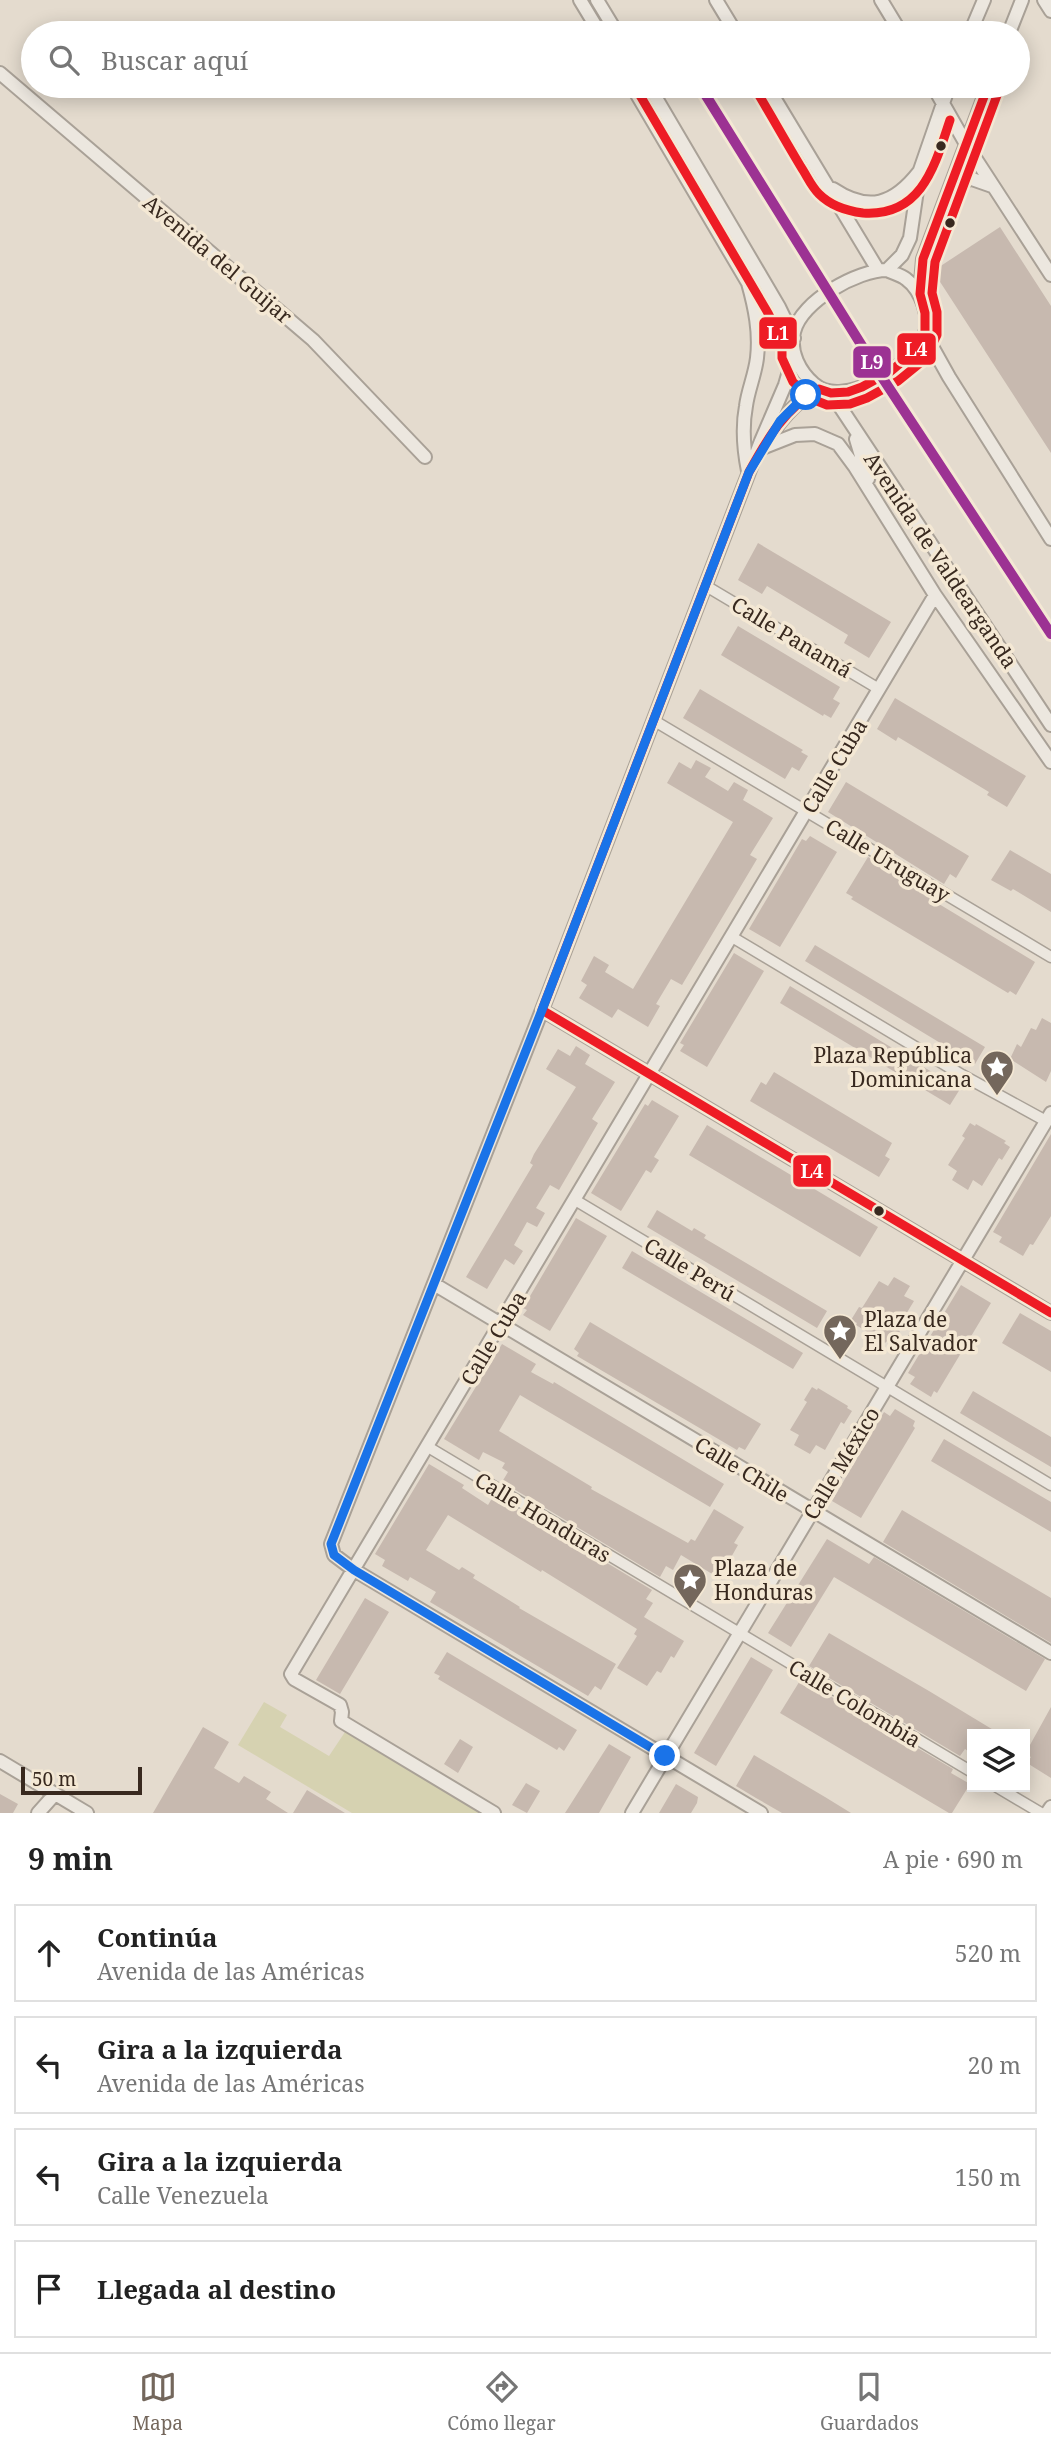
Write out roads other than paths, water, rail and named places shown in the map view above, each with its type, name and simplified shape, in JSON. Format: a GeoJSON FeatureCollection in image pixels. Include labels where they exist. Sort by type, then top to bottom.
{"type":"FeatureCollection","features":[{"type":"Feature","properties":{"kind":"street"},"geometry":{"type":"LineString","coordinates":[[580,0],[593,21]]}},
{"type":"Feature","properties":{"kind":"street"},"geometry":{"type":"LineString","coordinates":[[597,0],[610,21]]}},
{"type":"Feature","properties":{"kind":"street"},"geometry":{"type":"LineString","coordinates":[[716,0],[729,21]]}},
{"type":"Feature","properties":{"kind":"street"},"geometry":{"type":"LineString","coordinates":[[881,0],[894,21]]}},
{"type":"Feature","properties":{"kind":"street"},"geometry":{"type":"LineString","coordinates":[[975,21],[984,0]]}},
{"type":"Feature","properties":{"kind":"street"},"geometry":{"type":"LineString","coordinates":[[1014,21],[1022,0]]}},
{"type":"Feature","properties":{"kind":"street"},"geometry":{"type":"LineString","coordinates":[[1044,0],[1051,11]]}},
{"type":"Feature","properties":{"kind":"street","name":"Avenida del Guijar"},"geometry":{"type":"LineString","coordinates":[[0,73],[21,91]]}},
{"type":"Feature","properties":{"kind":"street","name":"Avenida del Guijar"},"geometry":{"type":"LineString","coordinates":[[29,98],[313,340],[425,457]]}},
{"type":"Feature","properties":{"kind":"street"},"geometry":{"type":"LineString","coordinates":[[639,98],[748,283],[757,319],[758,338],[757,358],[744,418],[745,457],[749,472]]}},
{"type":"Feature","properties":{"kind":"street"},"geometry":{"type":"LineString","coordinates":[[656,98],[773,296],[793,338]]}},
{"type":"Feature","properties":{"kind":"street"},"geometry":{"type":"LineString","coordinates":[[775,98],[882,270]]}},
{"type":"Feature","properties":{"kind":"street"},"geometry":{"type":"LineString","coordinates":[[940,98],[992,186],[1051,275]]}},
{"type":"Feature","properties":{"kind":"street"},"geometry":{"type":"LineString","coordinates":[[882,270],[901,255],[910,238],[920,170],[944,98]]}},
{"type":"Feature","properties":{"kind":"street"},"geometry":{"type":"LineString","coordinates":[[983,98],[923,259],[920,294],[925,313],[925,334],[949,377],[1051,538]]}},
{"type":"Feature","properties":{"kind":"street"},"geometry":{"type":"LineString","coordinates":[[827,185],[845,197],[879,202],[895,197],[920,170]]}},
{"type":"Feature","properties":{"kind":"street"},"geometry":{"type":"LineString","coordinates":[[945,200],[958,182],[972,179],[992,186]]}},
{"type":"Feature","properties":{"kind":"street"},"geometry":{"type":"LineString","coordinates":[[825,391],[803,375],[794,354],[793,338],[798,322],[811,307],[832,289],[863,273],[882,270],[906,278],[920,294]]}},
{"type":"Feature","properties":{"kind":"street"},"geometry":{"type":"LineString","coordinates":[[749,472],[762,448],[789,411],[806,395],[825,391],[848,392],[862,387],[891,371],[916,350],[925,334]]}},
{"type":"Feature","properties":{"kind":"street"},"geometry":{"type":"LineString","coordinates":[[761,1813],[354,1570],[334,1555],[331,1544],[542,1010],[785,385],[794,354]]}},
{"type":"Feature","properties":{"kind":"street","name":"Avenida de Valdearganda"},"geometry":{"type":"LineString","coordinates":[[825,391],[852,426],[1051,725]]}},
{"type":"Feature","properties":{"kind":"street"},"geometry":{"type":"LineString","coordinates":[[852,426],[873,497]]}},
{"type":"Feature","properties":{"kind":"street"},"geometry":{"type":"LineString","coordinates":[[762,448],[795,435],[815,434],[838,444],[935,595],[1051,762]]}},
{"type":"Feature","properties":{"kind":"street","name":"Calle Panamá"},"geometry":{"type":"LineString","coordinates":[[706,586],[879,689]]}},
{"type":"Feature","properties":{"kind":"street","name":"Calle Cuba"},"geometry":{"type":"LineString","coordinates":[[494,1813],[341,1721],[340,1705],[294,1679],[291,1674],[935,595]]}},
{"type":"Feature","properties":{"kind":"street","name":"Calle Uruguay"},"geometry":{"type":"LineString","coordinates":[[653,720],[1051,957]]}},
{"type":"Feature","properties":{"kind":"street"},"geometry":{"type":"LineString","coordinates":[[732,937],[962,1075],[1049,1119]]}},
{"type":"Feature","properties":{"kind":"street"},"geometry":{"type":"LineString","coordinates":[[542,1010],[1051,1313]]}},
{"type":"Feature","properties":{"kind":"street","name":"Calle México"},"geometry":{"type":"LineString","coordinates":[[632,1813],[1049,1119]]}},
{"type":"Feature","properties":{"kind":"street","name":"Calle Perú"},"geometry":{"type":"LineString","coordinates":[[575,1200],[887,1387]]}},
{"type":"Feature","properties":{"kind":"street","name":"Calle Chile"},"geometry":{"type":"LineString","coordinates":[[434,1284],[1051,1653]]}},
{"type":"Feature","properties":{"kind":"street"},"geometry":{"type":"LineString","coordinates":[[887,1387],[1051,1485]]}},
{"type":"Feature","properties":{"kind":"street","name":"Calle Honduras"},"geometry":{"type":"LineString","coordinates":[[428,1447],[739,1634]]}},
{"type":"Feature","properties":{"kind":"street","name":"Calle Colombia"},"geometry":{"type":"LineString","coordinates":[[739,1634],[967,1769]]}},
{"type":"Feature","properties":{"kind":"street"},"geometry":{"type":"LineString","coordinates":[[0,1761],[86,1813]]}},
{"type":"Feature","properties":{"kind":"street"},"geometry":{"type":"LineString","coordinates":[[1005,1792],[1041,1813]]}},
{"type":"Feature","properties":{"kind":"street"},"geometry":{"type":"LineString","coordinates":[[38,1813],[55,1794]]}},
{"type":"Feature","properties":{"kind":"street"},"geometry":{"type":"LineString","coordinates":[[1047,1813],[1051,1807]]}},
{"type":"Feature","properties":{"kind":"place","name":"Plaza República Dominicana"},"geometry":{"type":"Point","coordinates":[997,1097]}},
{"type":"Feature","properties":{"kind":"place","name":"Plaza de El Salvador"},"geometry":{"type":"Point","coordinates":[840,1361]}},
{"type":"Feature","properties":{"kind":"place","name":"Plaza de Honduras"},"geometry":{"type":"Point","coordinates":[690,1610]}}]}
